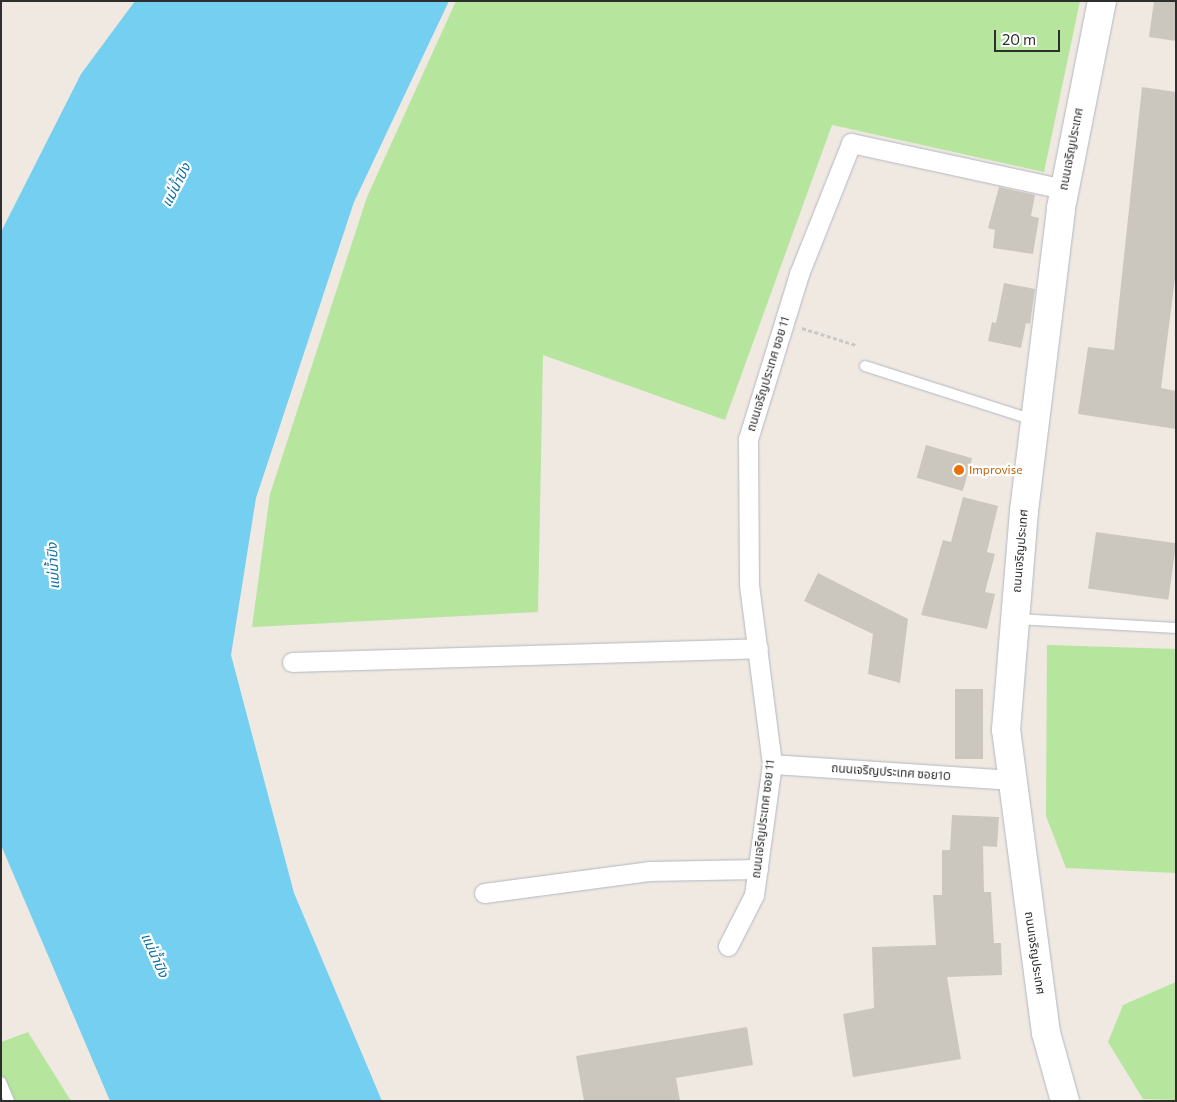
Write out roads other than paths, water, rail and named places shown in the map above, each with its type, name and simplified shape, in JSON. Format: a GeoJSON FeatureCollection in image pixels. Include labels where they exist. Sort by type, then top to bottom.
{"type":"FeatureCollection","features":[{"type":"Feature","properties":{"kind":"street","name":"ถนนเจริญประเทศ"},"geometry":{"type":"LineString","coordinates":[[1065,1101],[1046,1034],[1010,780],[1006,730],[1014,619],[1034,420],[1063,189],[1102,1]]}},
{"type":"Feature","properties":{"kind":"street","name":"ถนนเจริญประเทศ ซอย 11"},"geometry":{"type":"LineString","coordinates":[[728,946],[754,894],[772,764],[749,584],[748,439],[784,322],[851,143],[1063,189]]}},
{"type":"Feature","properties":{"kind":"street"},"geometry":{"type":"LineString","coordinates":[[292,662],[758,648]]}},
{"type":"Feature","properties":{"kind":"street","name":"ถนนเจริญประเทศ ซอย10"},"geometry":{"type":"LineString","coordinates":[[772,764],[1010,780]]}},
{"type":"Feature","properties":{"kind":"street"},"geometry":{"type":"LineString","coordinates":[[484,893],[649,871],[758,869]]}},
{"type":"Feature","properties":{"kind":"lane"},"geometry":{"type":"LineString","coordinates":[[865,366],[1034,420]]}},
{"type":"Feature","properties":{"kind":"lane"},"geometry":{"type":"LineString","coordinates":[[1014,619],[1176,628]]}},
{"type":"Feature","properties":{"kind":"lane"},"geometry":{"type":"LineString","coordinates":[[1,1082],[8,1101]]}},
{"type":"Feature","properties":{"kind":"water","name":"แม่น้ำปิง"},"geometry":{"type":"Polygon","coordinates":[[[135,1],[449,1],[354,202],[256,498],[231,655],[294,893],[382,1101],[110,1101],[1,845],[1,232],[81,74],[135,1]]]}},
{"type":"Feature","properties":{"kind":"place","name":"Improvise"},"geometry":{"type":"Point","coordinates":[959,470]}}]}
